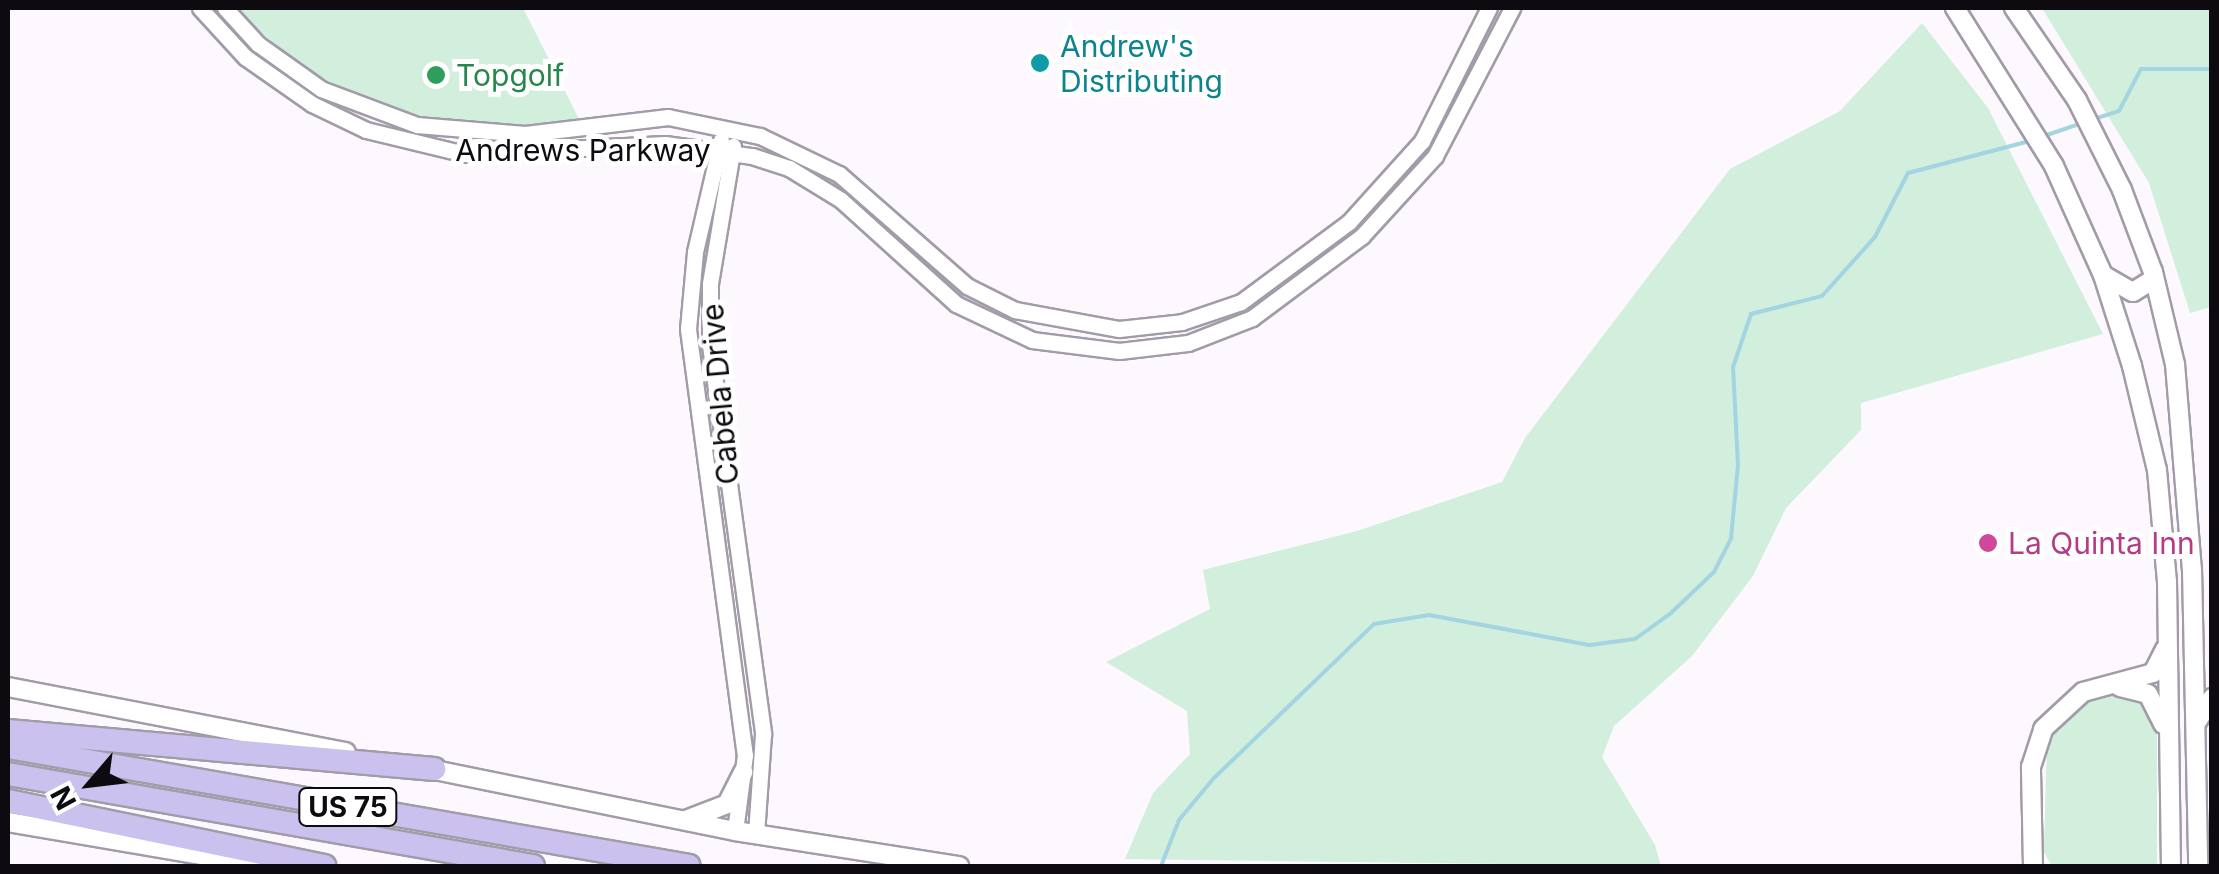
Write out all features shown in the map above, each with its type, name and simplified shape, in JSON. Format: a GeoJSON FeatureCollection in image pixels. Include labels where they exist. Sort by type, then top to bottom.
{"type":"FeatureCollection","features":[{"type":"Feature","properties":{"kind":"highway"},"geometry":{"type":"LineString","coordinates":[[8,732],[434,769]]}},
{"type":"Feature","properties":{"kind":"highway","name":"US 75"},"geometry":{"type":"LineString","coordinates":[[8,747],[689,866]]}},
{"type":"Feature","properties":{"kind":"highway","name":"US 75"},"geometry":{"type":"LineString","coordinates":[[8,774],[532,866]]}},
{"type":"Feature","properties":{"kind":"highway"},"geometry":{"type":"LineString","coordinates":[[8,800],[324,866]]}},
{"type":"Feature","properties":{"kind":"main road"},"geometry":{"type":"LineString","coordinates":[[1955,8],[2009,85],[2078,215],[2103,274],[2150,443],[2168,629],[2171,866]]}},
{"type":"Feature","properties":{"kind":"main road"},"geometry":{"type":"LineString","coordinates":[[2014,8],[2050,57],[2122,190],[2154,279],[2185,437],[2198,866]]}},
{"type":"Feature","properties":{"kind":"main road"},"geometry":{"type":"LineString","coordinates":[[2103,274],[2133,292],[2154,279]]}},
{"type":"Feature","properties":{"kind":"main road"},"geometry":{"type":"LineString","coordinates":[[2150,443],[2185,437]]}},
{"type":"Feature","properties":{"kind":"main road"},"geometry":{"type":"LineString","coordinates":[[2033,866],[2031,767],[2038,741],[2066,702],[2153,673],[2164,656],[2168,629]]}},
{"type":"Feature","properties":{"kind":"main road"},"geometry":{"type":"LineString","coordinates":[[2192,630],[2212,668]]}},
{"type":"Feature","properties":{"kind":"main road"},"geometry":{"type":"LineString","coordinates":[[2110,685],[2155,700],[2168,743]]}},
{"type":"Feature","properties":{"kind":"main road"},"geometry":{"type":"LineString","coordinates":[[8,687],[756,835],[959,866]]}},
{"type":"Feature","properties":{"kind":"main road"},"geometry":{"type":"LineString","coordinates":[[2196,724],[2212,698]]}},
{"type":"Feature","properties":{"kind":"main road"},"geometry":{"type":"LineString","coordinates":[[682,821],[726,804],[743,772]]}},
{"type":"Feature","properties":{"kind":"main road"},"geometry":{"type":"LineString","coordinates":[[8,822],[266,866]]}},
{"type":"Feature","properties":{"kind":"street","name":"Andrews Parkway"},"geometry":{"type":"LineString","coordinates":[[200,8],[245,57],[312,104],[412,146],[466,154],[665,144],[735,152],[820,184],[956,304],[1008,330],[1066,347],[1119,352],[1188,343],[1252,318],[1362,236],[1435,156],[1490,60],[1512,8]]}},
{"type":"Feature","properties":{"kind":"street","name":"Andrews Parkway"},"geometry":{"type":"LineString","coordinates":[[225,8],[258,44],[322,89],[372,112],[468,134],[524,134],[628,118],[728,128],[825,165],[939,268],[1000,303],[1118,329],[1182,322],[1241,302],[1349,222],[1422,141],[1472,51],[1490,8]]}},
{"type":"Feature","properties":{"kind":"street"},"geometry":{"type":"LineString","coordinates":[[1472,51],[1490,60]]}},
{"type":"Feature","properties":{"kind":"street"},"geometry":{"type":"LineString","coordinates":[[312,104],[322,89]]}},
{"type":"Feature","properties":{"kind":"street","name":"Cabela Drive"},"geometry":{"type":"LineString","coordinates":[[728,128],[716,149],[695,252],[688,328],[743,772],[735,831]]}},
{"type":"Feature","properties":{"kind":"street","name":"Cabela Drive"},"geometry":{"type":"LineString","coordinates":[[728,128],[735,152],[710,284],[710,346],[763,734],[756,835]]}},
{"type":"Feature","properties":{"kind":"street"},"geometry":{"type":"LineString","coordinates":[[1349,222],[1362,236]]}},
{"type":"Feature","properties":{"kind":"street"},"geometry":{"type":"LineString","coordinates":[[897,254],[912,256],[979,304],[1000,303]]}},
{"type":"Feature","properties":{"kind":"street"},"geometry":{"type":"LineString","coordinates":[[1118,329],[1119,352]]}},
{"type":"Feature","properties":{"kind":"green space","name":"Topgolf"},"geometry":{"type":"Polygon","coordinates":[[[234,8],[523,8],[579,119],[515,128],[445,124],[393,112],[302,68],[234,8]]]}},
{"type":"Feature","properties":{"kind":"green space"},"geometry":{"type":"Polygon","coordinates":[[[2042,8],[2211,8],[2211,307],[2190,313],[2149,183],[2042,8]]]}},
{"type":"Feature","properties":{"kind":"green space"},"geometry":{"type":"Polygon","coordinates":[[[1922,23],[1988,108],[2103,334],[1861,403],[1861,430],[1786,508],[1753,576],[1692,656],[1614,726],[1602,757],[1655,845],[1661,866],[1125,859],[1153,793],[1190,754],[1187,711],[1106,662],[1210,609],[1203,570],[1357,531],[1502,482],[1525,438],[1730,169],[1840,111],[1922,23]]]}},
{"type":"Feature","properties":{"kind":"green space"},"geometry":{"type":"Polygon","coordinates":[[[2125,691],[2141,695],[2157,732],[2157,866],[2052,866],[2044,852],[2047,740],[2082,701],[2125,691]]]}},
{"type":"Feature","properties":{"kind":"waterway"},"geometry":{"type":"LineString","coordinates":[[2091,120],[2119,111],[2141,69],[2212,69]]}},
{"type":"Feature","properties":{"kind":"waterway"},"geometry":{"type":"LineString","coordinates":[[2044,136],[2082,123]]}},
{"type":"Feature","properties":{"kind":"waterway"},"geometry":{"type":"LineString","coordinates":[[1161,866],[1179,820],[1213,779],[1374,624],[1429,615],[1590,645],[1635,639],[1671,613],[1714,572],[1731,538],[1738,465],[1733,367],[1751,314],[1822,296],[1875,237],[1908,173],[2030,141]]}},
{"type":"Feature","properties":{"kind":"place","name":"Andrew's Distributing"},"geometry":{"type":"Point","coordinates":[1040,63]}},
{"type":"Feature","properties":{"kind":"place","name":"Topgolf"},"geometry":{"type":"Point","coordinates":[436,75]}},
{"type":"Feature","properties":{"kind":"place","name":"La Quinta Inn"},"geometry":{"type":"Point","coordinates":[1988,543]}}]}
